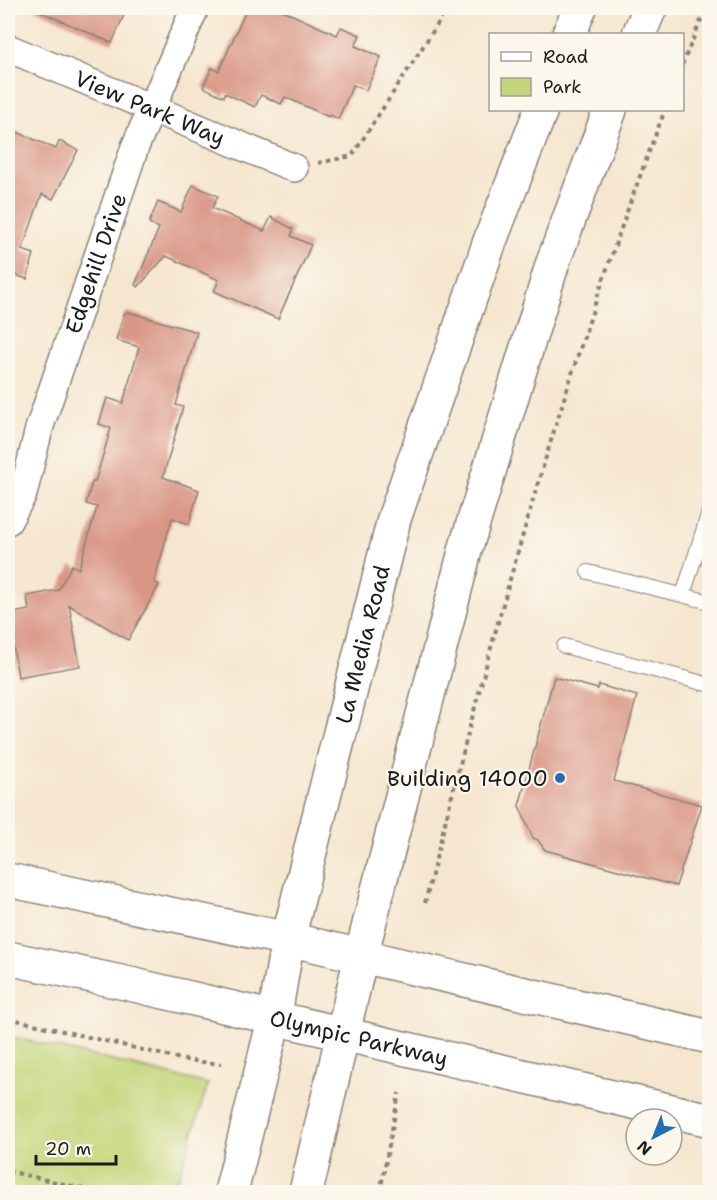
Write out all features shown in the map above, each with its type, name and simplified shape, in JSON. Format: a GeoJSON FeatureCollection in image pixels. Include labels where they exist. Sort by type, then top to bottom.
{"type":"FeatureCollection","features":[{"type":"Feature","properties":{"kind":"main road"},"geometry":{"type":"LineString","coordinates":[[569,33],[580,8]]}},
{"type":"Feature","properties":{"kind":"main road"},"geometry":{"type":"LineString","coordinates":[[639,33],[650,8]]}},
{"type":"Feature","properties":{"kind":"main road","name":"La Media Road"},"geometry":{"type":"LineString","coordinates":[[231,1192],[274,1020],[288,939],[394,519],[490,241],[541,111]]}},
{"type":"Feature","properties":{"kind":"main road"},"geometry":{"type":"LineString","coordinates":[[306,1192],[341,1034],[466,547],[553,262],[610,111]]}},
{"type":"Feature","properties":{"kind":"main road"},"geometry":{"type":"LineString","coordinates":[[8,880],[288,939],[710,1037]]}},
{"type":"Feature","properties":{"kind":"main road","name":"Olympic Parkway"},"geometry":{"type":"LineString","coordinates":[[8,958],[130,984],[274,1020],[710,1120]]}},
{"type":"Feature","properties":{"kind":"street","name":"Edgehill Drive"},"geometry":{"type":"LineString","coordinates":[[8,521],[23,494],[39,429],[135,147],[195,8]]}},
{"type":"Feature","properties":{"kind":"street","name":"View Park Way"},"geometry":{"type":"LineString","coordinates":[[8,48],[294,168]]}},
{"type":"Feature","properties":{"kind":"lane"},"geometry":{"type":"LineString","coordinates":[[683,595],[710,509]]}},
{"type":"Feature","properties":{"kind":"lane"},"geometry":{"type":"LineString","coordinates":[[588,572],[710,602]]}},
{"type":"Feature","properties":{"kind":"lane"},"geometry":{"type":"LineString","coordinates":[[564,646],[710,685]]}},
{"type":"Feature","properties":{"kind":"path"},"geometry":{"type":"LineString","coordinates":[[294,168],[351,156],[448,8]]}},
{"type":"Feature","properties":{"kind":"path"},"geometry":{"type":"LineString","coordinates":[[684,60],[706,8]]}},
{"type":"Feature","properties":{"kind":"path"},"geometry":{"type":"LineString","coordinates":[[425,903],[495,628],[575,357],[617,234],[664,111]]}},
{"type":"Feature","properties":{"kind":"path"},"geometry":{"type":"LineString","coordinates":[[8,1018],[185,1060],[220,1064]]}},
{"type":"Feature","properties":{"kind":"path"},"geometry":{"type":"LineString","coordinates":[[380,1192],[399,1093]]}},
{"type":"Feature","properties":{"kind":"path"},"geometry":{"type":"LineString","coordinates":[[8,1171],[98,1192]]}},
{"type":"Feature","properties":{"kind":"green space"},"geometry":{"type":"Polygon","coordinates":[[[8,1036],[208,1084],[174,1192],[8,1192],[8,1036]]]}},
{"type":"Feature","properties":{"kind":"building"},"geometry":{"type":"Polygon","coordinates":[[[32,8],[127,8],[112,43],[32,8]]]}},
{"type":"Feature","properties":{"kind":"building"},"geometry":{"type":"Polygon","coordinates":[[[247,8],[277,8],[337,35],[341,27],[360,35],[355,46],[381,57],[366,90],[353,85],[338,119],[285,97],[281,104],[261,95],[255,107],[225,93],[224,97],[203,87],[212,68],[219,71],[247,8]]]}},
{"type":"Feature","properties":{"kind":"building"},"geometry":{"type":"Polygon","coordinates":[[[8,128],[56,149],[59,141],[78,150],[53,199],[42,194],[22,250],[34,254],[27,279],[15,275],[13,281],[8,280],[8,128]]]}},
{"type":"Feature","properties":{"kind":"building"},"geometry":{"type":"Polygon","coordinates":[[[193,185],[218,196],[212,208],[264,231],[271,217],[293,229],[291,236],[311,245],[278,319],[214,291],[219,280],[166,256],[138,287],[135,285],[159,228],[149,223],[158,202],[181,212],[193,185]]]}},
{"type":"Feature","properties":{"kind":"building"},"geometry":{"type":"Polygon","coordinates":[[[128,312],[197,332],[176,405],[183,407],[163,477],[199,490],[189,524],[172,518],[154,582],[159,585],[128,640],[69,605],[80,666],[18,677],[8,614],[29,610],[27,596],[58,590],[72,565],[79,569],[97,507],[86,504],[111,428],[99,424],[107,398],[123,403],[139,347],[116,340],[124,314],[128,312]]]}},
{"type":"Feature","properties":{"kind":"building","name":"Building 14000"},"geometry":{"type":"Polygon","coordinates":[[[554,677],[598,689],[599,685],[637,696],[614,781],[702,805],[676,886],[545,850],[538,840],[533,838],[519,806],[554,677]]]}},
{"type":"Feature","properties":{"kind":"place","name":"Building 14000"},"geometry":{"type":"Point","coordinates":[560,778]}}]}
